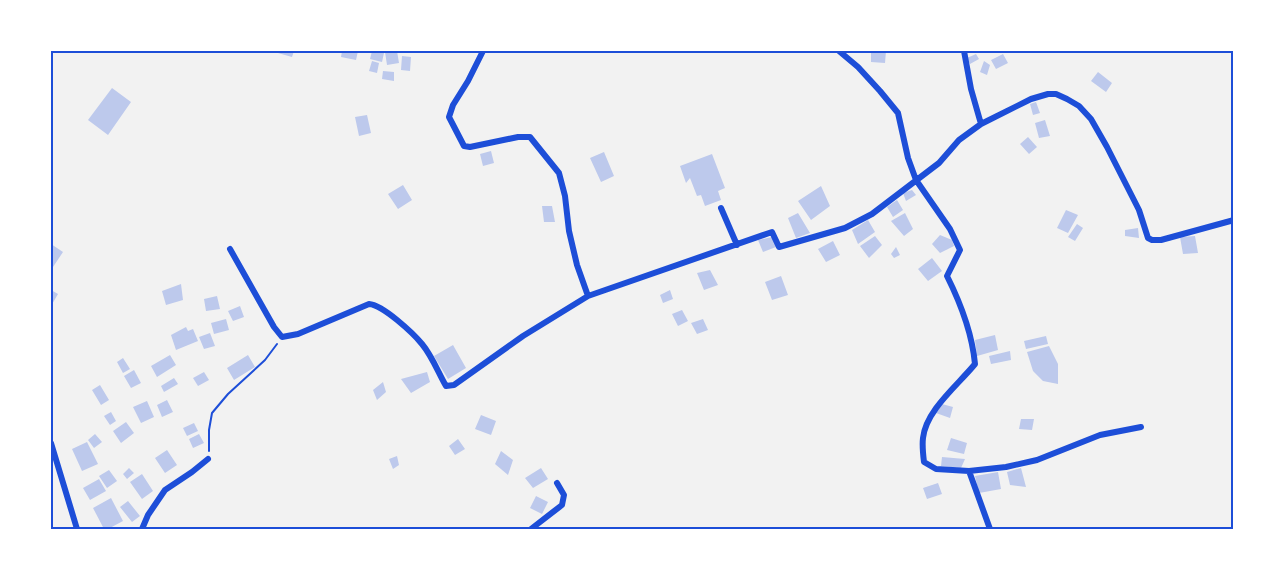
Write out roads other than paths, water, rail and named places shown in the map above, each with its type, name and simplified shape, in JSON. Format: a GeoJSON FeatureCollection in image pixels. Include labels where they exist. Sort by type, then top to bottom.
{"type":"FeatureCollection","features":[{"type":"Feature","properties":{"kind":"street"},"geometry":{"type":"LineString","coordinates":[[483,51],[453,105],[449,117],[464,146],[470,147],[518,137],[530,138],[559,172],[566,196],[568,231],[588,296]]}},
{"type":"Feature","properties":{"kind":"street"},"geometry":{"type":"LineString","coordinates":[[839,51],[858,67],[898,113],[908,159],[916,180],[950,229],[960,250],[947,276],[966,319],[975,364],[933,410],[923,436],[924,462],[936,469],[969,471],[1006,466],[1037,460],[1100,435],[1141,427]]}},
{"type":"Feature","properties":{"kind":"street"},"geometry":{"type":"LineString","coordinates":[[964,51],[971,89],[981,124]]}},
{"type":"Feature","properties":{"kind":"street"},"geometry":{"type":"LineString","coordinates":[[230,249],[274,327],[282,337],[298,334],[369,304],[374,304],[394,317],[423,345],[446,386],[454,385],[523,336],[588,296],[772,232],[779,247],[845,228],[872,214],[939,163],[959,140],[981,124],[1031,99],[1048,94],[1056,94],[1068,99],[1079,106],[1090,119],[1139,210],[1148,238],[1161,240],[1234,220]]}},
{"type":"Feature","properties":{"kind":"street"},"geometry":{"type":"LineString","coordinates":[[721,208],[737,245]]}},
{"type":"Feature","properties":{"kind":"street"},"geometry":{"type":"LineString","coordinates":[[51,443],[77,529]]}},
{"type":"Feature","properties":{"kind":"street"},"geometry":{"type":"LineString","coordinates":[[142,529],[148,515],[165,490],[208,459]]}},
{"type":"Feature","properties":{"kind":"street"},"geometry":{"type":"LineString","coordinates":[[969,471],[990,529]]}},
{"type":"Feature","properties":{"kind":"street"},"geometry":{"type":"LineString","coordinates":[[531,529],[562,505],[564,495],[557,483]]}}]}
